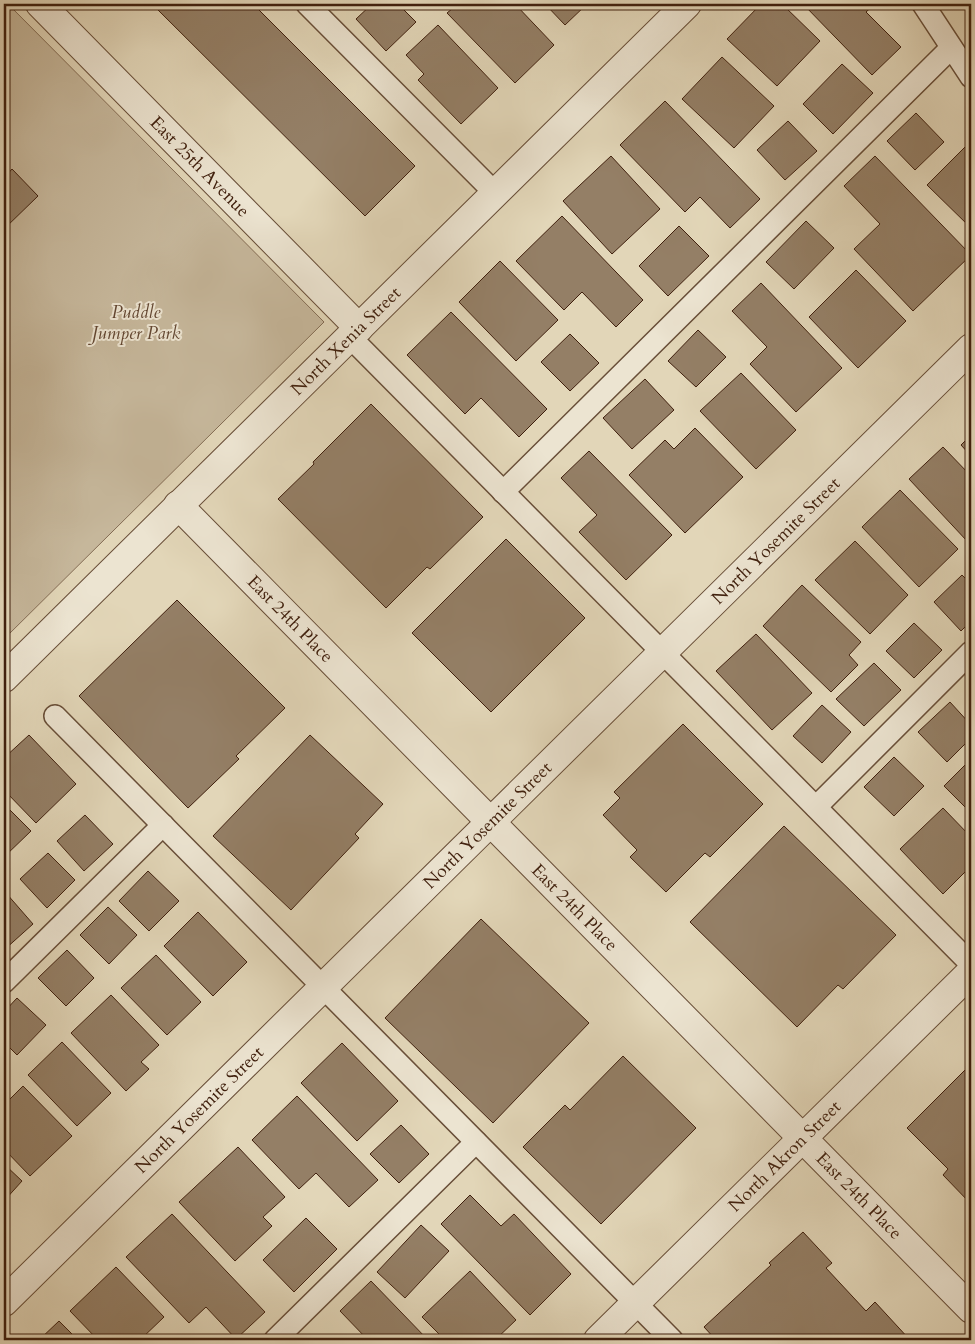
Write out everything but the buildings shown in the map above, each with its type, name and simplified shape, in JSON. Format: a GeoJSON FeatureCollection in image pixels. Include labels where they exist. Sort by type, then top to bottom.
{"type":"FeatureCollection","features":[{"type":"Feature","properties":{"kind":"street","name":"North Xenia Street"},"geometry":{"type":"LineString","coordinates":[[4,678],[687,4]]}},
{"type":"Feature","properties":{"kind":"street","name":"East 25th Avenue"},"geometry":{"type":"LineString","coordinates":[[47,6],[354,332]]}},
{"type":"Feature","properties":{"kind":"street","name":"North Yosemite Street"},"geometry":{"type":"LineString","coordinates":[[4,1302],[971,348]]}},
{"type":"Feature","properties":{"kind":"street","name":"East 24th Place"},"geometry":{"type":"LineString","coordinates":[[178,505],[971,1309]]}},
{"type":"Feature","properties":{"kind":"street","name":"North Akron Street"},"geometry":{"type":"LineString","coordinates":[[598,1340],[971,972]]}},
{"type":"Feature","properties":{"kind":"lane"},"geometry":{"type":"LineString","coordinates":[[307,4],[495,193]]}},
{"type":"Feature","properties":{"kind":"lane"},"geometry":{"type":"LineString","coordinates":[[922,4],[971,78]]}},
{"type":"Feature","properties":{"kind":"lane"},"geometry":{"type":"LineString","coordinates":[[503,492],[951,48]]}},
{"type":"Feature","properties":{"kind":"lane"},"geometry":{"type":"LineString","coordinates":[[354,332],[503,492],[971,964]]}},
{"type":"Feature","properties":{"kind":"lane"},"geometry":{"type":"LineString","coordinates":[[816,807],[971,652]]}},
{"type":"Feature","properties":{"kind":"lane"},"geometry":{"type":"LineString","coordinates":[[55,716],[672,1340]]}},
{"type":"Feature","properties":{"kind":"lane"},"geometry":{"type":"LineString","coordinates":[[4,982],[163,825]]}},
{"type":"Feature","properties":{"kind":"lane"},"geometry":{"type":"LineString","coordinates":[[275,1340],[476,1142]]}},
{"type":"Feature","properties":{"kind":"green space","name":"Puddle Jumper Park"},"geometry":{"type":"Polygon","coordinates":[[[4,4],[8,4],[324,322],[4,639],[4,4]]]}}]}
